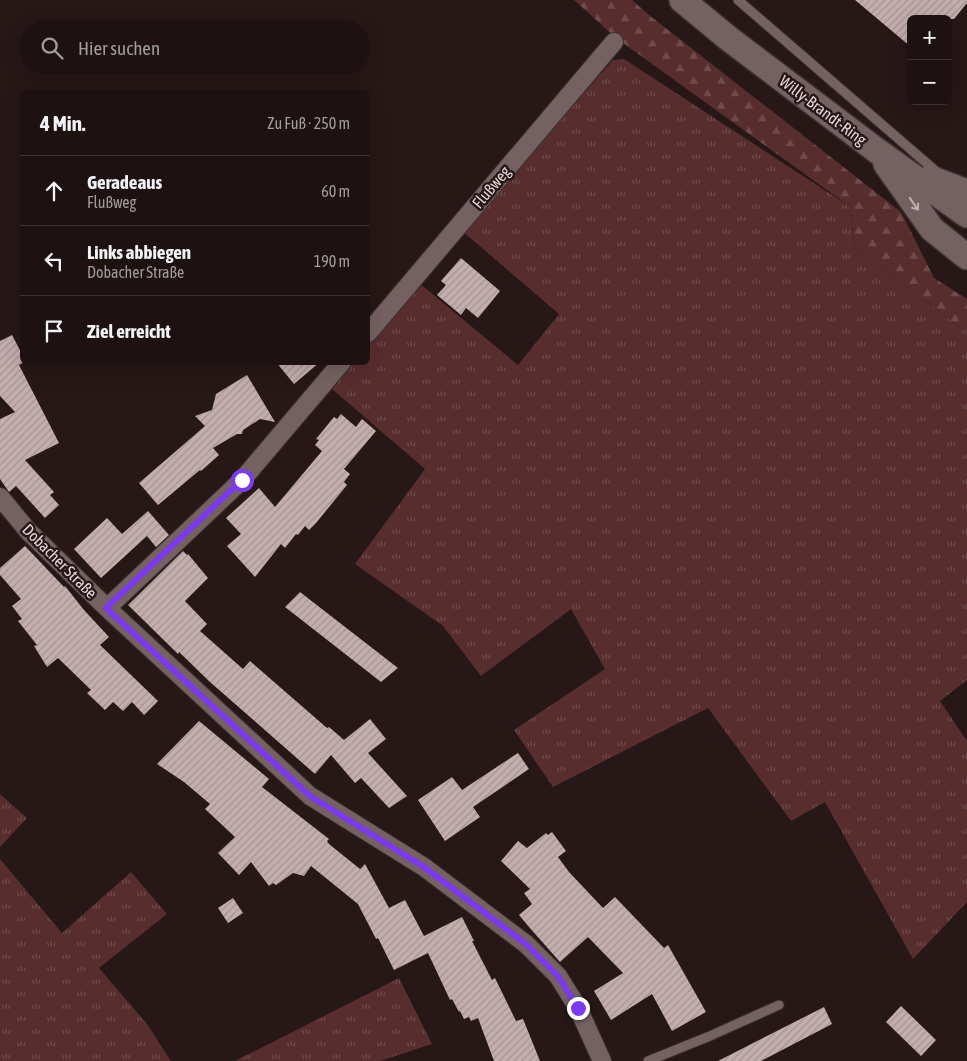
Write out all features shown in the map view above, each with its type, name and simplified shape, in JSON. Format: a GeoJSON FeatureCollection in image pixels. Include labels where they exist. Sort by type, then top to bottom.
{"type":"FeatureCollection","features":[{"type":"Feature","properties":{"kind":"main road","name":"Willy-Brandt-Ring"},"geometry":{"type":"LineString","coordinates":[[682,0],[728,38],[876,150],[967,215]]}},
{"type":"Feature","properties":{"kind":"main road"},"geometry":{"type":"LineString","coordinates":[[876,150],[932,229],[967,257]]}},
{"type":"Feature","properties":{"kind":"main road"},"geometry":{"type":"LineString","coordinates":[[901,167],[960,189]]}},
{"type":"Feature","properties":{"kind":"street","name":"Flußweg"},"geometry":{"type":"LineString","coordinates":[[370,331],[614,42]]}},
{"type":"Feature","properties":{"kind":"street"},"geometry":{"type":"LineString","coordinates":[[106,608],[242,480],[339,365]]}},
{"type":"Feature","properties":{"kind":"street","name":"Dobacher Straße"},"geometry":{"type":"LineString","coordinates":[[0,498],[29,532],[106,608],[310,796],[424,867],[526,944],[558,976],[578,1008],[602,1061]]}},
{"type":"Feature","properties":{"kind":"lane"},"geometry":{"type":"LineString","coordinates":[[738,0],[960,189]]}},
{"type":"Feature","properties":{"kind":"lane"},"geometry":{"type":"LineString","coordinates":[[648,1061],[779,1005]]}},
{"type":"Feature","properties":{"kind":"green space"},"geometry":{"type":"Polygon","coordinates":[[[574,0],[632,0],[901,212],[934,278],[967,299],[967,333],[855,247],[849,206],[616,38],[574,0]]]}},
{"type":"Feature","properties":{"kind":"green space"},"geometry":{"type":"Polygon","coordinates":[[[624,59],[849,206],[855,247],[967,333],[967,680],[940,701],[967,741],[967,902],[913,959],[825,802],[791,821],[708,708],[553,787],[514,730],[605,669],[571,609],[481,676],[443,626],[355,564],[425,469],[332,389],[351,365],[370,365],[370,343],[419,283],[518,365],[559,314],[461,230],[613,60],[624,59]]]}},
{"type":"Feature","properties":{"kind":"green space"},"geometry":{"type":"Polygon","coordinates":[[[0,794],[27,818],[0,847],[0,794]]]}},
{"type":"Feature","properties":{"kind":"green space"},"geometry":{"type":"Polygon","coordinates":[[[0,859],[62,933],[131,872],[167,914],[99,968],[147,1024],[171,1061],[0,1061],[0,859]]]}},
{"type":"Feature","properties":{"kind":"green space"},"geometry":{"type":"Polygon","coordinates":[[[399,978],[432,1044],[380,1061],[235,1061],[399,978]]]}},
{"type":"Feature","properties":{"kind":"building"},"geometry":{"type":"Polygon","coordinates":[[[855,0],[967,0],[967,3],[954,19],[952,19],[952,15],[907,15],[907,44],[855,0]]]}},
{"type":"Feature","properties":{"kind":"building"},"geometry":{"type":"Polygon","coordinates":[[[461,258],[500,291],[478,318],[466,308],[461,315],[437,295],[446,285],[441,281],[461,258]]]}},
{"type":"Feature","properties":{"kind":"building"},"geometry":{"type":"Polygon","coordinates":[[[12,335],[20,350],[19,365],[59,443],[25,460],[54,492],[50,495],[59,505],[45,518],[16,486],[9,492],[0,479],[0,419],[15,412],[0,396],[0,341],[12,335]]]}},
{"type":"Feature","properties":{"kind":"building"},"geometry":{"type":"Polygon","coordinates":[[[278,365],[316,365],[294,384],[278,365]]]}},
{"type":"Feature","properties":{"kind":"building"},"geometry":{"type":"Polygon","coordinates":[[[247,375],[275,422],[260,419],[243,430],[242,434],[237,434],[213,448],[219,455],[158,505],[139,483],[205,426],[195,416],[212,410],[216,394],[247,375]]]}},
{"type":"Feature","properties":{"kind":"building"},"geometry":{"type":"Polygon","coordinates":[[[341,414],[356,427],[362,419],[376,431],[344,469],[350,474],[344,482],[347,485],[316,523],[309,530],[305,526],[285,548],[281,544],[255,577],[227,546],[241,534],[226,518],[259,488],[275,507],[322,451],[315,445],[319,440],[316,439],[334,417],[337,419],[341,414]]]}},
{"type":"Feature","properties":{"kind":"building"},"geometry":{"type":"Polygon","coordinates":[[[148,511],[169,535],[156,547],[147,536],[101,578],[74,549],[107,518],[122,534],[148,511]]]}},
{"type":"Feature","properties":{"kind":"building"},"geometry":{"type":"Polygon","coordinates":[[[25,546],[65,586],[109,637],[100,645],[158,701],[144,715],[132,702],[123,711],[113,702],[105,710],[87,693],[91,690],[58,658],[47,667],[34,646],[37,645],[18,621],[22,619],[12,606],[21,599],[0,575],[0,568],[25,546]]]}},
{"type":"Feature","properties":{"kind":"building"},"geometry":{"type":"Polygon","coordinates":[[[183,551],[188,554],[208,578],[185,601],[207,624],[200,631],[243,669],[250,661],[327,728],[329,727],[344,740],[370,719],[386,739],[368,753],[407,796],[389,808],[361,778],[355,783],[331,755],[315,774],[210,682],[179,652],[178,654],[128,605],[183,551]]]}},
{"type":"Feature","properties":{"kind":"building"},"geometry":{"type":"Polygon","coordinates":[[[300,592],[398,668],[381,682],[285,607],[300,592]]]}},
{"type":"Feature","properties":{"kind":"building"},"geometry":{"type":"Polygon","coordinates":[[[199,721],[269,779],[262,787],[329,839],[327,841],[329,844],[360,869],[365,864],[389,908],[405,900],[424,936],[462,917],[492,980],[495,978],[516,1021],[523,1019],[540,1061],[494,1061],[478,1018],[471,1021],[469,1017],[464,1019],[452,999],[450,1000],[428,953],[394,970],[358,904],[311,866],[304,876],[293,873],[276,885],[273,883],[269,886],[251,862],[239,875],[218,853],[235,837],[205,809],[210,804],[184,782],[157,764],[199,721]]]}},
{"type":"Feature","properties":{"kind":"building"},"geometry":{"type":"Polygon","coordinates":[[[518,753],[529,769],[473,807],[480,817],[445,841],[418,800],[452,777],[462,790],[518,753]]]}},
{"type":"Feature","properties":{"kind":"building"},"geometry":{"type":"Polygon","coordinates":[[[552,832],[566,851],[558,857],[569,872],[603,908],[615,897],[664,948],[668,945],[706,1012],[672,1031],[652,994],[611,1020],[594,991],[623,973],[588,937],[560,962],[529,927],[519,915],[532,904],[524,893],[530,889],[501,861],[518,841],[527,848],[546,833],[548,835],[552,832]]]}},
{"type":"Feature","properties":{"kind":"building"},"geometry":{"type":"Polygon","coordinates":[[[233,898],[243,913],[228,923],[218,908],[233,898]]]}},
{"type":"Feature","properties":{"kind":"building"},"geometry":{"type":"Polygon","coordinates":[[[901,1006],[936,1040],[921,1056],[886,1022],[901,1006]]]}},
{"type":"Feature","properties":{"kind":"building"},"geometry":{"type":"Polygon","coordinates":[[[824,1007],[832,1024],[761,1061],[718,1061],[824,1007]]]}},
{"type":"Feature","properties":{"kind":"route"},"geometry":{"type":"LineString","coordinates":[[242,480],[106,608],[310,796],[424,867],[526,944],[558,976],[578,1008]]}}]}
